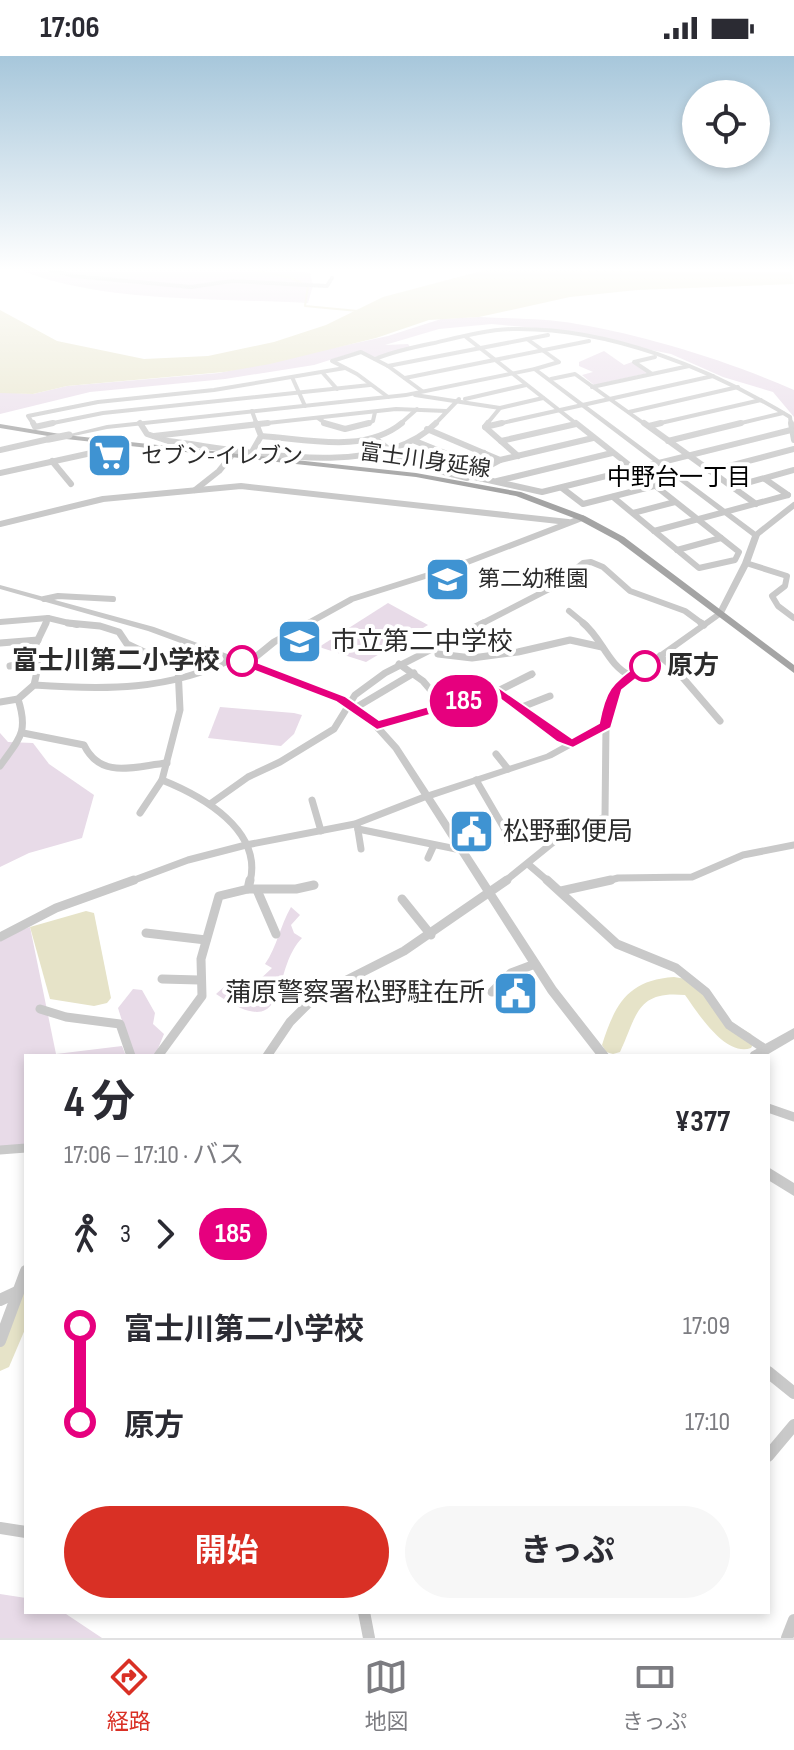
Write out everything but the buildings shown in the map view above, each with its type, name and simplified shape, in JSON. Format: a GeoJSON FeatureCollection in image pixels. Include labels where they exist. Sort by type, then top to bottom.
{"type":"FeatureCollection","features":[{"type":"Feature","properties":{"kind":"main road","name":"富士川身延線"},"geometry":{"type":"LineString","coordinates":[[0,426],[488,487],[550,504],[621,539],[794,670]]}},
{"type":"Feature","properties":{"kind":"street"},"geometry":{"type":"LineString","coordinates":[[375,359],[438,344]]}},
{"type":"Feature","properties":{"kind":"street"},"geometry":{"type":"LineString","coordinates":[[473,344],[739,552],[735,560],[699,568],[613,497]]}},
{"type":"Feature","properties":{"kind":"street"},"geometry":{"type":"LineString","coordinates":[[388,366],[504,344]]}},
{"type":"Feature","properties":{"kind":"street"},"geometry":{"type":"LineString","coordinates":[[0,450],[107,427],[406,395],[559,362],[534,344]]}},
{"type":"Feature","properties":{"kind":"street"},"geometry":{"type":"LineString","coordinates":[[405,378],[576,344]]}},
{"type":"Feature","properties":{"kind":"street"},"geometry":{"type":"LineString","coordinates":[[611,344],[690,366],[740,386],[790,417],[794,440]]}},
{"type":"Feature","properties":{"kind":"street"},"geometry":{"type":"LineString","coordinates":[[388,397],[332,361],[361,352],[388,366],[422,391]]}},
{"type":"Feature","properties":{"kind":"street"},"geometry":{"type":"LineString","coordinates":[[652,374],[634,362],[659,356]]}},
{"type":"Feature","properties":{"kind":"street"},"geometry":{"type":"LineString","coordinates":[[550,365],[564,376]]}},
{"type":"Feature","properties":{"kind":"street"},"geometry":{"type":"LineString","coordinates":[[592,387],[690,366]]}},
{"type":"Feature","properties":{"kind":"street"},"geometry":{"type":"LineString","coordinates":[[345,368],[193,392],[98,402],[28,416],[35,427],[103,413],[370,385]]}},
{"type":"Feature","properties":{"kind":"street"},"geometry":{"type":"LineString","coordinates":[[535,369],[756,535]]}},
{"type":"Feature","properties":{"kind":"street"},"geometry":{"type":"LineString","coordinates":[[322,372],[337,389]]}},
{"type":"Feature","properties":{"kind":"street"},"geometry":{"type":"LineString","coordinates":[[551,379],[575,374],[756,504]]}},
{"type":"Feature","properties":{"kind":"street"},"geometry":{"type":"LineString","coordinates":[[485,427],[713,376]]}},
{"type":"Feature","properties":{"kind":"street"},"geometry":{"type":"LineString","coordinates":[[292,377],[305,406]]}},
{"type":"Feature","properties":{"kind":"street"},"geometry":{"type":"LineString","coordinates":[[140,423],[143,432],[149,436],[168,441],[351,457],[390,452],[415,441],[460,400],[526,385]]}},
{"type":"Feature","properties":{"kind":"street"},"geometry":{"type":"LineString","coordinates":[[629,412],[740,386]]}},
{"type":"Feature","properties":{"kind":"street"},"geometry":{"type":"LineString","coordinates":[[193,392],[198,417]]}},
{"type":"Feature","properties":{"kind":"street"},"geometry":{"type":"LineString","coordinates":[[406,395],[460,400],[500,408],[543,398]]}},
{"type":"Feature","properties":{"kind":"street"},"geometry":{"type":"LineString","coordinates":[[649,426],[762,400]]}},
{"type":"Feature","properties":{"kind":"street"},"geometry":{"type":"LineString","coordinates":[[98,402],[107,427]]}},
{"type":"Feature","properties":{"kind":"street"},"geometry":{"type":"LineString","coordinates":[[341,402],[347,415]]}},
{"type":"Feature","properties":{"kind":"street"},"geometry":{"type":"LineString","coordinates":[[149,436],[417,408],[446,411]]}},
{"type":"Feature","properties":{"kind":"street"},"geometry":{"type":"LineString","coordinates":[[261,436],[333,442],[377,440],[396,430],[417,408]]}},
{"type":"Feature","properties":{"kind":"street"},"geometry":{"type":"LineString","coordinates":[[485,427],[500,408]]}},
{"type":"Feature","properties":{"kind":"street"},"geometry":{"type":"LineString","coordinates":[[252,411],[261,436],[253,450]]}},
{"type":"Feature","properties":{"kind":"street"},"geometry":{"type":"LineString","coordinates":[[318,418],[341,429],[365,426],[373,421],[375,412]]}},
{"type":"Feature","properties":{"kind":"street"},"geometry":{"type":"LineString","coordinates":[[668,441],[784,413]]}},
{"type":"Feature","properties":{"kind":"street"},"geometry":{"type":"LineString","coordinates":[[501,441],[576,424]]}},
{"type":"Feature","properties":{"kind":"street"},"geometry":{"type":"LineString","coordinates":[[485,427],[518,456]]}},
{"type":"Feature","properties":{"kind":"street"},"geometry":{"type":"LineString","coordinates":[[333,442],[341,429]]}},
{"type":"Feature","properties":{"kind":"street"},"geometry":{"type":"LineString","coordinates":[[427,429],[500,460]]}},
{"type":"Feature","properties":{"kind":"street"},"geometry":{"type":"LineString","coordinates":[[593,438],[500,460],[470,476],[542,492],[791,430]]}},
{"type":"Feature","properties":{"kind":"street"},"geometry":{"type":"LineString","coordinates":[[377,440],[405,462],[467,478]]}},
{"type":"Feature","properties":{"kind":"street"},"geometry":{"type":"LineString","coordinates":[[0,473],[105,450],[105,441]]}},
{"type":"Feature","properties":{"kind":"street"},"geometry":{"type":"LineString","coordinates":[[415,441],[467,462]]}},
{"type":"Feature","properties":{"kind":"street"},"geometry":{"type":"LineString","coordinates":[[710,471],[794,449]]}},
{"type":"Feature","properties":{"kind":"street"},"geometry":{"type":"LineString","coordinates":[[785,452],[794,458]]}},
{"type":"Feature","properties":{"kind":"street"},"geometry":{"type":"LineString","coordinates":[[452,474],[484,453]]}},
{"type":"Feature","properties":{"kind":"street"},"geometry":{"type":"LineString","coordinates":[[496,481],[612,453]]}},
{"type":"Feature","properties":{"kind":"street"},"geometry":{"type":"LineString","coordinates":[[194,490],[219,471],[232,455]]}},
{"type":"Feature","properties":{"kind":"street"},"geometry":{"type":"LineString","coordinates":[[52,461],[71,484]]}},
{"type":"Feature","properties":{"kind":"street"},"geometry":{"type":"LineString","coordinates":[[732,487],[794,470]]}},
{"type":"Feature","properties":{"kind":"street"},"geometry":{"type":"LineString","coordinates":[[654,531],[788,495],[765,479]]}},
{"type":"Feature","properties":{"kind":"street"},"geometry":{"type":"LineString","coordinates":[[0,524],[103,499],[241,486],[568,522]]}},
{"type":"Feature","properties":{"kind":"street"},"geometry":{"type":"LineString","coordinates":[[562,488],[579,503],[654,486]]}},
{"type":"Feature","properties":{"kind":"street"},"geometry":{"type":"LineString","coordinates":[[633,513],[675,502]]}},
{"type":"Feature","properties":{"kind":"street"},"geometry":{"type":"LineString","coordinates":[[268,1054],[290,1022],[308,1004],[431,935],[489,894],[556,840],[599,823],[605,817],[606,725],[612,695],[631,676],[720,613],[746,563],[756,535],[794,505]]}},
{"type":"Feature","properties":{"kind":"street"},"geometry":{"type":"LineString","coordinates":[[248,663],[274,642],[352,599],[457,566],[582,518]]}},
{"type":"Feature","properties":{"kind":"street"},"geometry":{"type":"LineString","coordinates":[[677,550],[721,538]]}},
{"type":"Feature","properties":{"kind":"street"},"geometry":{"type":"LineString","coordinates":[[210,804],[248,777],[280,762],[334,729],[361,688],[399,664],[560,581],[576,567],[596,562],[633,592],[683,607],[704,625]]}},
{"type":"Feature","properties":{"kind":"street"},"geometry":{"type":"LineString","coordinates":[[746,563],[787,576],[785,586],[772,596],[778,606],[794,618]]}},
{"type":"Feature","properties":{"kind":"street"},"geometry":{"type":"LineString","coordinates":[[549,577],[560,581]]}},
{"type":"Feature","properties":{"kind":"street"},"geometry":{"type":"LineString","coordinates":[[0,587],[151,629],[248,663],[352,706],[377,725],[427,796],[535,964],[601,1054]]}},
{"type":"Feature","properties":{"kind":"street"},"geometry":{"type":"LineString","coordinates":[[44,599],[58,594],[113,599]]}},
{"type":"Feature","properties":{"kind":"street"},"geometry":{"type":"LineString","coordinates":[[569,611],[592,630],[619,671],[631,676]]}},
{"type":"Feature","properties":{"kind":"street"},"geometry":{"type":"LineString","coordinates":[[0,622],[48,618],[119,632],[127,644],[178,668],[182,679],[181,709],[167,763],[162,780],[140,813]]}},
{"type":"Feature","properties":{"kind":"street"},"geometry":{"type":"LineString","coordinates":[[0,702],[18,699],[34,685],[37,661],[34,648],[48,618]]}},
{"type":"Feature","properties":{"kind":"street"},"geometry":{"type":"LineString","coordinates":[[0,643],[38,640]]}},
{"type":"Feature","properties":{"kind":"street"},"geometry":{"type":"LineString","coordinates":[[438,654],[472,658],[518,652],[570,640],[602,647]]}},
{"type":"Feature","properties":{"kind":"street"},"geometry":{"type":"LineString","coordinates":[[660,656],[679,669],[693,694],[720,721]]}},
{"type":"Feature","properties":{"kind":"street"},"geometry":{"type":"LineString","coordinates":[[34,685],[96,690],[182,679],[208,673],[234,658]]}},
{"type":"Feature","properties":{"kind":"street"},"geometry":{"type":"LineString","coordinates":[[10,666],[37,661]]}},
{"type":"Feature","properties":{"kind":"street"},"geometry":{"type":"LineString","coordinates":[[399,664],[414,673],[445,707]]}},
{"type":"Feature","properties":{"kind":"street"},"geometry":{"type":"LineString","coordinates":[[352,706],[414,673]]}},
{"type":"Feature","properties":{"kind":"street"},"geometry":{"type":"LineString","coordinates":[[377,725],[498,691],[532,674]]}},
{"type":"Feature","properties":{"kind":"street"},"geometry":{"type":"LineString","coordinates":[[498,691],[573,744]]}},
{"type":"Feature","properties":{"kind":"street"},"geometry":{"type":"LineString","coordinates":[[522,707],[550,696]]}},
{"type":"Feature","properties":{"kind":"street"},"geometry":{"type":"LineString","coordinates":[[0,766],[23,733],[25,720],[18,699]]}},
{"type":"Feature","properties":{"kind":"street"},"geometry":{"type":"LineString","coordinates":[[408,706],[413,715]]}},
{"type":"Feature","properties":{"kind":"street"},"geometry":{"type":"LineString","coordinates":[[0,937],[56,908],[188,860],[246,845],[357,826],[427,796],[573,744],[606,725]]}},
{"type":"Feature","properties":{"kind":"street"},"geometry":{"type":"LineString","coordinates":[[23,733],[84,745],[90,757],[108,769],[167,763]]}},
{"type":"Feature","properties":{"kind":"street"},"geometry":{"type":"LineString","coordinates":[[496,754],[508,769]]}},
{"type":"Feature","properties":{"kind":"street"},"geometry":{"type":"LineString","coordinates":[[162,780],[223,813],[246,845],[253,872],[252,890],[276,934]]}},
{"type":"Feature","properties":{"kind":"street"},"geometry":{"type":"LineString","coordinates":[[476,780],[508,835],[508,842]]}},
{"type":"Feature","properties":{"kind":"street"},"geometry":{"type":"LineString","coordinates":[[312,800],[321,831]]}},
{"type":"Feature","properties":{"kind":"street"},"geometry":{"type":"LineString","coordinates":[[357,826],[433,847],[461,850]]}},
{"type":"Feature","properties":{"kind":"street"},"geometry":{"type":"LineString","coordinates":[[357,826],[361,849]]}},
{"type":"Feature","properties":{"kind":"street"},"geometry":{"type":"LineString","coordinates":[[561,891],[618,878],[692,877],[743,855],[794,845]]}},
{"type":"Feature","properties":{"kind":"street"},"geometry":{"type":"LineString","coordinates":[[428,858],[433,847]]}},
{"type":"Feature","properties":{"kind":"street"},"geometry":{"type":"LineString","coordinates":[[528,864],[617,944],[676,968],[706,992],[729,1025],[760,1053],[794,1033]]}},
{"type":"Feature","properties":{"kind":"street"},"geometry":{"type":"LineString","coordinates":[[159,1054],[202,996],[199,980],[206,940],[219,896],[314,885]]}},
{"type":"Feature","properties":{"kind":"street"},"geometry":{"type":"LineString","coordinates":[[402,899],[431,935]]}},
{"type":"Feature","properties":{"kind":"street"},"geometry":{"type":"LineString","coordinates":[[146,933],[206,940]]}},
{"type":"Feature","properties":{"kind":"street"},"geometry":{"type":"LineString","coordinates":[[492,992],[511,973],[535,964]]}},
{"type":"Feature","properties":{"kind":"street"},"geometry":{"type":"LineString","coordinates":[[162,979],[199,980]]}},
{"type":"Feature","properties":{"kind":"street"},"geometry":{"type":"LineString","coordinates":[[40,1009],[66,1017],[120,1024],[130,1054]]}},
{"type":"Feature","properties":{"kind":"street"},"geometry":{"type":"LineString","coordinates":[[770,1109],[794,1117]]}},
{"type":"Feature","properties":{"kind":"street"},"geometry":{"type":"LineString","coordinates":[[0,1150],[24,1148]]}},
{"type":"Feature","properties":{"kind":"street"},"geometry":{"type":"LineString","coordinates":[[770,1174],[794,1190]]}},
{"type":"Feature","properties":{"kind":"street"},"geometry":{"type":"LineString","coordinates":[[0,1341],[24,1276]]}},
{"type":"Feature","properties":{"kind":"street"},"geometry":{"type":"LineString","coordinates":[[0,1300],[17,1292]]}},
{"type":"Feature","properties":{"kind":"street"},"geometry":{"type":"LineString","coordinates":[[770,1374],[794,1393]]}},
{"type":"Feature","properties":{"kind":"street"},"geometry":{"type":"LineString","coordinates":[[770,1454],[794,1425]]}},
{"type":"Feature","properties":{"kind":"street"},"geometry":{"type":"LineString","coordinates":[[0,1528],[24,1532]]}},
{"type":"Feature","properties":{"kind":"street"},"geometry":{"type":"LineString","coordinates":[[364,1614],[369,1638]]}},
{"type":"Feature","properties":{"kind":"street"},"geometry":{"type":"LineString","coordinates":[[787,1638],[794,1620]]}},
{"type":"Feature","properties":{"kind":"shaded area"},"geometry":{"type":"Polygon","coordinates":[[[0,344],[71,344],[144,359],[208,356],[265,344],[352,344],[224,372],[67,386],[33,394],[0,393],[0,344]]]}},
{"type":"Feature","properties":{"kind":"shaded area"},"geometry":{"type":"Polygon","coordinates":[[[352,344],[408,344],[410,347],[375,357],[355,352],[314,365],[225,379],[90,392],[0,414],[0,392],[33,394],[67,386],[219,373],[352,344]]]}},
{"type":"Feature","properties":{"kind":"shaded area"},"geometry":{"type":"Polygon","coordinates":[[[621,344],[662,344],[742,369],[794,390],[794,417],[773,392],[723,377],[671,354],[621,344]]]}},
{"type":"Feature","properties":{"kind":"shaded area"},"geometry":{"type":"Polygon","coordinates":[[[604,351],[624,365],[632,362],[648,373],[594,385],[582,375],[593,372],[579,366],[579,362],[604,351]]]}},
{"type":"Feature","properties":{"kind":"shaded area"},"geometry":{"type":"Polygon","coordinates":[[[388,603],[428,625],[366,662],[319,647],[388,603]]]}},
{"type":"Feature","properties":{"kind":"shaded area"},"geometry":{"type":"Polygon","coordinates":[[[220,707],[302,715],[294,734],[281,746],[208,738],[220,707]]]}},
{"type":"Feature","properties":{"kind":"shaded area"},"geometry":{"type":"Polygon","coordinates":[[[0,733],[8,742],[33,743],[49,764],[94,795],[82,838],[29,853],[0,867],[0,733]]]}},
{"type":"Feature","properties":{"kind":"shaded area"},"geometry":{"type":"Polygon","coordinates":[[[291,907],[300,915],[291,925],[294,933],[302,938],[292,952],[276,998],[268,1008],[257,1012],[240,1008],[216,994],[235,977],[257,982],[272,968],[265,964],[291,907]]]}},
{"type":"Feature","properties":{"kind":"shaded area"},"geometry":{"type":"Polygon","coordinates":[[[86,911],[94,913],[111,998],[107,1003],[94,1006],[50,999],[30,927],[86,911]]]}},
{"type":"Feature","properties":{"kind":"shaded area"},"geometry":{"type":"Polygon","coordinates":[[[30,927],[56,1054],[24,1054],[24,1149],[0,1151],[0,938],[30,927]]]}},
{"type":"Feature","properties":{"kind":"shaded area"},"geometry":{"type":"Polygon","coordinates":[[[133,989],[142,990],[155,1013],[153,1024],[164,1034],[156,1054],[132,1054],[118,1008],[133,989]]]}},
{"type":"Feature","properties":{"kind":"shaded area"},"geometry":{"type":"Polygon","coordinates":[[[122,1046],[125,1054],[56,1054],[122,1046]]]}},
{"type":"Feature","properties":{"kind":"shaded area"},"geometry":{"type":"Polygon","coordinates":[[[0,1594],[24,1598],[24,1614],[66,1614],[102,1638],[0,1638],[0,1594]]]}},
{"type":"Feature","properties":{"kind":"waterway"},"geometry":{"type":"LineString","coordinates":[[613,1045],[623,1016],[638,996],[660,986],[674,985],[691,987],[720,1026],[744,1041]]}},
{"type":"Feature","properties":{"kind":"waterway"},"geometry":{"type":"LineString","coordinates":[[0,1358],[24,1301]]}},
{"type":"Feature","properties":{"kind":"bus line","name":"185"},"geometry":{"type":"LineString","coordinates":[[242,661],[340,699],[377,725],[498,691],[573,744],[606,725],[612,695],[617,687],[645,666]]}},
{"type":"Feature","properties":{"kind":"place","name":"セブン-イレブン"},"geometry":{"type":"Point","coordinates":[110,456]}},
{"type":"Feature","properties":{"kind":"place","name":"第二幼稚園"},"geometry":{"type":"Point","coordinates":[447,579]}},
{"type":"Feature","properties":{"kind":"place","name":"市立第二中学校"},"geometry":{"type":"Point","coordinates":[300,642]}},
{"type":"Feature","properties":{"kind":"place","name":"富士川第二小学校"},"geometry":{"type":"Point","coordinates":[242,661]}},
{"type":"Feature","properties":{"kind":"place","name":"原方"},"geometry":{"type":"Point","coordinates":[645,666]}},
{"type":"Feature","properties":{"kind":"place","name":"松野郵便局"},"geometry":{"type":"Point","coordinates":[472,832]}},
{"type":"Feature","properties":{"kind":"place","name":"蒲原警察署松野駐在所"},"geometry":{"type":"Point","coordinates":[516,993]}},
{"type":"Feature","properties":{"kind":"district","name":"中野台一丁目"},"geometry":{"type":"Point","coordinates":[679,477]}}]}
